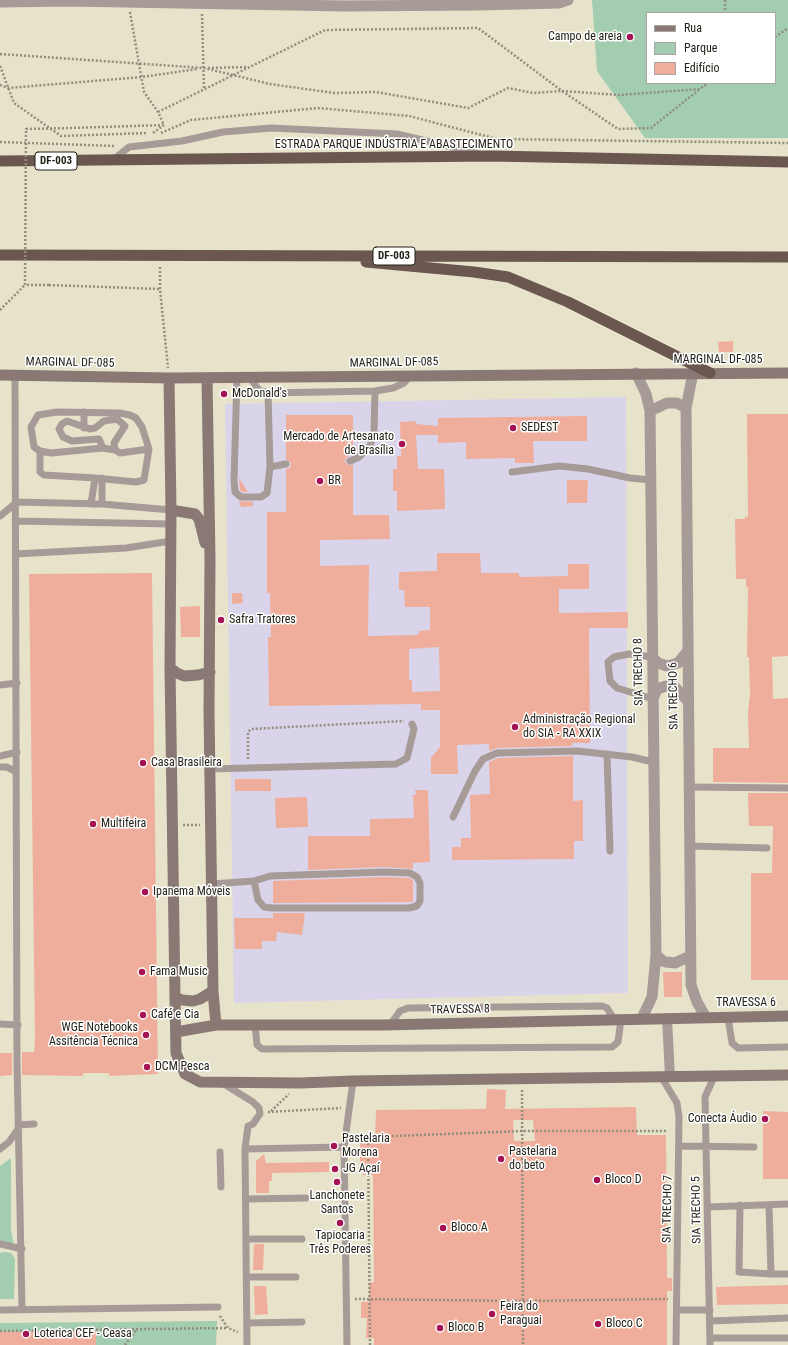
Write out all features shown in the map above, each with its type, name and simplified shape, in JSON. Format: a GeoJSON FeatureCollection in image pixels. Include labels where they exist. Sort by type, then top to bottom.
{"type":"FeatureCollection","features":[{"type":"Feature","properties":{"kind":"highway","name":"ESTRADA PARQUE INDÚSTRIA E ABASTECIMENTO"},"geometry":{"type":"LineString","coordinates":[[0,161],[493,156],[788,162]]}},
{"type":"Feature","properties":{"kind":"highway","name":"DF-003"},"geometry":{"type":"LineString","coordinates":[[0,255],[788,257]]}},
{"type":"Feature","properties":{"kind":"highway"},"geometry":{"type":"LineString","coordinates":[[286,255],[474,272],[508,278],[568,302],[710,373]]}},
{"type":"Feature","properties":{"kind":"main road","name":"MARGINAL DF-085"},"geometry":{"type":"LineString","coordinates":[[0,375],[250,378],[636,373],[788,373]]}},
{"type":"Feature","properties":{"kind":"main road"},"geometry":{"type":"LineString","coordinates":[[169,378],[171,510],[170,668],[175,997],[177,1059],[185,1074],[200,1082],[300,1084],[353,1081],[666,1078],[788,1075]]}},
{"type":"Feature","properties":{"kind":"main road"},"geometry":{"type":"LineString","coordinates":[[207,378],[210,559],[210,769],[213,991],[216,1025]]}},
{"type":"Feature","properties":{"kind":"main road"},"geometry":{"type":"LineString","coordinates":[[171,510],[195,514],[199,519],[210,559]]}},
{"type":"Feature","properties":{"kind":"main road"},"geometry":{"type":"LineString","coordinates":[[170,668],[184,676],[210,672]]}},
{"type":"Feature","properties":{"kind":"main road"},"geometry":{"type":"LineString","coordinates":[[175,997],[182,1000],[193,1001],[200,999],[213,991]]}},
{"type":"Feature","properties":{"kind":"main road","name":"TRAVESSA 8"},"geometry":{"type":"LineString","coordinates":[[176,1032],[216,1025],[390,1025],[705,1016]]}},
{"type":"Feature","properties":{"kind":"main road","name":"TRAVESSA 6"},"geometry":{"type":"LineString","coordinates":[[705,1016],[788,1016]]}},
{"type":"Feature","properties":{"kind":"street"},"geometry":{"type":"LineString","coordinates":[[0,2],[558,3],[568,0]]}},
{"type":"Feature","properties":{"kind":"street","name":"SIA TRECHO 8"},"geometry":{"type":"LineString","coordinates":[[636,373],[646,394],[650,411],[656,954],[652,997],[642,1018]]}},
{"type":"Feature","properties":{"kind":"street","name":"SIA TRECHO 6"},"geometry":{"type":"LineString","coordinates":[[693,373],[686,408],[690,956],[691,985],[696,1002],[705,1016]]}},
{"type":"Feature","properties":{"kind":"street"},"geometry":{"type":"LineString","coordinates":[[650,411],[667,403],[677,403],[686,408]]}},
{"type":"Feature","properties":{"kind":"street"},"geometry":{"type":"LineString","coordinates":[[652,657],[658,663],[667,666],[678,663],[687,652]]}},
{"type":"Feature","properties":{"kind":"street"},"geometry":{"type":"LineString","coordinates":[[653,699],[657,689],[666,686],[674,686],[687,700]]}},
{"type":"Feature","properties":{"kind":"street"},"geometry":{"type":"LineString","coordinates":[[656,954],[663,962],[674,962],[690,956]]}},
{"type":"Feature","properties":{"kind":"street"},"geometry":{"type":"LineString","coordinates":[[666,1078],[667,1018]]}},
{"type":"Feature","properties":{"kind":"lane"},"geometry":{"type":"LineString","coordinates":[[113,160],[129,147],[182,141],[223,132],[271,128],[397,134],[493,156]]}},
{"type":"Feature","properties":{"kind":"lane"},"geometry":{"type":"LineString","coordinates":[[15,375],[17,502],[16,772],[18,1127],[22,1249],[22,1309]]}},
{"type":"Feature","properties":{"kind":"lane"},"geometry":{"type":"LineString","coordinates":[[250,378],[260,390],[268,394],[374,391],[393,388],[404,383],[410,376]]}},
{"type":"Feature","properties":{"kind":"lane"},"geometry":{"type":"LineString","coordinates":[[237,378],[234,480],[235,492],[241,497],[261,497],[267,493],[270,467],[268,394]]}},
{"type":"Feature","properties":{"kind":"lane"},"geometry":{"type":"LineString","coordinates":[[350,461],[359,456],[370,446],[374,433],[374,391]]}},
{"type":"Feature","properties":{"kind":"lane"},"geometry":{"type":"LineString","coordinates":[[40,451],[40,472],[44,475],[141,482],[145,477],[149,449],[142,427],[136,418],[120,413],[57,412],[38,415],[31,427],[34,447],[40,451],[51,453],[103,448],[115,450],[120,453],[149,449]]}},
{"type":"Feature","properties":{"kind":"lane"},"geometry":{"type":"LineString","coordinates":[[84,412],[84,428]]}},
{"type":"Feature","properties":{"kind":"lane"},"geometry":{"type":"LineString","coordinates":[[102,412],[104,421]]}},
{"type":"Feature","properties":{"kind":"lane"},"geometry":{"type":"LineString","coordinates":[[103,448],[99,439],[72,441],[62,437],[59,429],[62,424],[68,422],[84,428],[95,428],[104,421],[117,419],[125,426],[114,443],[115,450]]}},
{"type":"Feature","properties":{"kind":"lane"},"geometry":{"type":"LineString","coordinates":[[270,467],[286,464]]}},
{"type":"Feature","properties":{"kind":"lane"},"geometry":{"type":"LineString","coordinates":[[512,472],[559,466],[588,469],[630,478],[650,480]]}},
{"type":"Feature","properties":{"kind":"lane"},"geometry":{"type":"LineString","coordinates":[[91,504],[98,478]]}},
{"type":"Feature","properties":{"kind":"lane"},"geometry":{"type":"LineString","coordinates":[[98,478],[102,504]]}},
{"type":"Feature","properties":{"kind":"lane"},"geometry":{"type":"LineString","coordinates":[[0,516],[17,502],[102,504],[171,510]]}},
{"type":"Feature","properties":{"kind":"lane"},"geometry":{"type":"LineString","coordinates":[[16,521],[171,524]]}},
{"type":"Feature","properties":{"kind":"lane"},"geometry":{"type":"LineString","coordinates":[[16,554],[126,548],[171,542]]}},
{"type":"Feature","properties":{"kind":"lane"},"geometry":{"type":"LineString","coordinates":[[652,657],[630,654],[614,657],[608,662],[610,681],[617,688],[653,699]]}},
{"type":"Feature","properties":{"kind":"lane"},"geometry":{"type":"LineString","coordinates":[[0,685],[16,683]]}},
{"type":"Feature","properties":{"kind":"lane"},"geometry":{"type":"LineString","coordinates":[[210,769],[396,764],[408,758],[414,728],[412,724]]}},
{"type":"Feature","properties":{"kind":"lane"},"geometry":{"type":"LineString","coordinates":[[453,818],[475,771],[483,759],[497,753],[577,751],[632,757],[653,762]]}},
{"type":"Feature","properties":{"kind":"lane"},"geometry":{"type":"LineString","coordinates":[[0,756],[16,752]]}},
{"type":"Feature","properties":{"kind":"lane"},"geometry":{"type":"LineString","coordinates":[[607,754],[610,851]]}},
{"type":"Feature","properties":{"kind":"lane"},"geometry":{"type":"LineString","coordinates":[[0,766],[7,767],[16,772]]}},
{"type":"Feature","properties":{"kind":"lane"},"geometry":{"type":"LineString","coordinates":[[688,787],[788,788]]}},
{"type":"Feature","properties":{"kind":"lane"},"geometry":{"type":"LineString","coordinates":[[689,846],[767,848]]}},
{"type":"Feature","properties":{"kind":"lane"},"geometry":{"type":"LineString","coordinates":[[212,884],[254,881],[270,876],[384,872],[410,873],[417,877],[420,883],[420,901],[417,906],[409,908],[272,908],[264,907],[258,900],[254,881]]}},
{"type":"Feature","properties":{"kind":"lane"},"geometry":{"type":"LineString","coordinates":[[255,1025],[257,1045],[262,1049],[612,1047],[618,1042],[617,1019],[607,1008],[602,1006],[408,1008],[400,1010],[390,1025]]}},
{"type":"Feature","properties":{"kind":"lane"},"geometry":{"type":"LineString","coordinates":[[728,1016],[732,1043],[738,1048],[788,1047]]}},
{"type":"Feature","properties":{"kind":"lane"},"geometry":{"type":"LineString","coordinates":[[0,1024],[18,1025]]}},
{"type":"Feature","properties":{"kind":"lane","name":"SIA TRECHO 5"},"geometry":{"type":"LineString","coordinates":[[710,1342],[705,1097],[714,1077]]}},
{"type":"Feature","properties":{"kind":"lane","name":"SIA TRECHO 7"},"geometry":{"type":"LineString","coordinates":[[666,1078],[677,1103],[679,1117],[680,1146],[676,1345]]}},
{"type":"Feature","properties":{"kind":"lane"},"geometry":{"type":"LineString","coordinates":[[347,1345],[344,1147],[353,1081]]}},
{"type":"Feature","properties":{"kind":"lane"},"geometry":{"type":"LineString","coordinates":[[222,1082],[253,1102],[258,1106],[260,1112],[253,1124],[248,1126],[245,1150],[248,1345]]}},
{"type":"Feature","properties":{"kind":"lane"},"geometry":{"type":"LineString","coordinates":[[0,1149],[9,1142],[18,1127],[34,1124]]}},
{"type":"Feature","properties":{"kind":"lane"},"geometry":{"type":"LineString","coordinates":[[680,1146],[706,1145],[754,1147]]}},
{"type":"Feature","properties":{"kind":"lane"},"geometry":{"type":"LineString","coordinates":[[245,1150],[344,1147]]}},
{"type":"Feature","properties":{"kind":"lane"},"geometry":{"type":"LineString","coordinates":[[220,1152],[222,1188]]}},
{"type":"Feature","properties":{"kind":"lane"},"geometry":{"type":"LineString","coordinates":[[246,1199],[306,1198]]}},
{"type":"Feature","properties":{"kind":"lane"},"geometry":{"type":"LineString","coordinates":[[708,1207],[788,1204]]}},
{"type":"Feature","properties":{"kind":"lane"},"geometry":{"type":"LineString","coordinates":[[769,1205],[771,1274]]}},
{"type":"Feature","properties":{"kind":"lane"},"geometry":{"type":"LineString","coordinates":[[740,1206],[739,1272],[788,1274]]}},
{"type":"Feature","properties":{"kind":"lane"},"geometry":{"type":"LineString","coordinates":[[246,1239],[302,1239]]}},
{"type":"Feature","properties":{"kind":"lane"},"geometry":{"type":"LineString","coordinates":[[0,1244],[22,1249]]}},
{"type":"Feature","properties":{"kind":"lane"},"geometry":{"type":"LineString","coordinates":[[247,1277],[296,1277]]}},
{"type":"Feature","properties":{"kind":"lane"},"geometry":{"type":"LineString","coordinates":[[0,1310],[216,1307]]}},
{"type":"Feature","properties":{"kind":"lane"},"geometry":{"type":"LineString","coordinates":[[677,1310],[710,1310]]}},
{"type":"Feature","properties":{"kind":"lane"},"geometry":{"type":"LineString","coordinates":[[710,1322],[788,1318]]}},
{"type":"Feature","properties":{"kind":"lane"},"geometry":{"type":"LineString","coordinates":[[247,1323],[302,1322]]}},
{"type":"Feature","properties":{"kind":"lane"},"geometry":{"type":"LineString","coordinates":[[710,1342],[788,1338]]}},
{"type":"Feature","properties":{"kind":"path"},"geometry":{"type":"LineString","coordinates":[[725,0],[725,12]]}},
{"type":"Feature","properties":{"kind":"path"},"geometry":{"type":"LineString","coordinates":[[128,3],[144,92],[158,112],[164,125]]}},
{"type":"Feature","properties":{"kind":"path"},"geometry":{"type":"LineString","coordinates":[[202,3],[204,90]]}},
{"type":"Feature","properties":{"kind":"path"},"geometry":{"type":"LineString","coordinates":[[158,112],[325,30],[478,28],[562,91],[618,130],[651,128],[707,84]]}},
{"type":"Feature","properties":{"kind":"path"},"geometry":{"type":"LineString","coordinates":[[776,36],[788,28]]}},
{"type":"Feature","properties":{"kind":"path"},"geometry":{"type":"LineString","coordinates":[[0,54],[204,68],[249,67]]}},
{"type":"Feature","properties":{"kind":"path"},"geometry":{"type":"LineString","coordinates":[[0,66],[14,103],[61,136],[152,133],[164,125]]}},
{"type":"Feature","properties":{"kind":"path"},"geometry":{"type":"LineString","coordinates":[[0,85],[8,88],[142,77],[204,68],[270,84],[334,93],[376,92],[468,108],[508,88],[533,93],[562,91],[619,95],[700,89]]}},
{"type":"Feature","properties":{"kind":"path"},"geometry":{"type":"LineString","coordinates":[[0,310],[25,285],[26,129],[164,125]]}},
{"type":"Feature","properties":{"kind":"path"},"geometry":{"type":"LineString","coordinates":[[160,255],[160,289],[169,378]]}},
{"type":"Feature","properties":{"kind":"path"},"geometry":{"type":"LineString","coordinates":[[25,285],[160,289]]}},
{"type":"Feature","properties":{"kind":"path"},"geometry":{"type":"LineString","coordinates":[[248,769],[248,732],[251,729],[406,721],[412,724]]}},
{"type":"Feature","properties":{"kind":"path"},"geometry":{"type":"LineString","coordinates":[[172,825],[211,825]]}},
{"type":"Feature","properties":{"kind":"path"},"geometry":{"type":"LineString","coordinates":[[522,1079],[523,1345]]}},
{"type":"Feature","properties":{"kind":"path"},"geometry":{"type":"LineString","coordinates":[[271,1112],[300,1084]]}},
{"type":"Feature","properties":{"kind":"path"},"geometry":{"type":"LineString","coordinates":[[260,1112],[349,1107]]}},
{"type":"Feature","properties":{"kind":"path"},"geometry":{"type":"LineString","coordinates":[[370,1345],[368,1137],[523,1131],[668,1130]]}},
{"type":"Feature","properties":{"kind":"path"},"geometry":{"type":"LineString","coordinates":[[346,1298],[523,1300],[677,1299]]}},
{"type":"Feature","properties":{"kind":"path"},"geometry":{"type":"LineString","coordinates":[[216,1307],[228,1328]]}},
{"type":"Feature","properties":{"kind":"path"},"geometry":{"type":"LineString","coordinates":[[0,1331],[228,1328],[247,1336]]}},
{"type":"Feature","properties":{"kind":"path"},"geometry":{"type":"LineString","coordinates":[[125,1345],[137,1329]]}},
{"type":"Feature","properties":{"kind":"shaded area"},"geometry":{"type":"Polygon","coordinates":[[[626,397],[628,993],[234,1003],[225,404],[626,397]]]}},
{"type":"Feature","properties":{"kind":"green space"},"geometry":{"type":"Polygon","coordinates":[[[592,0],[788,0],[788,138],[645,138],[597,71],[592,0]]]}},
{"type":"Feature","properties":{"kind":"green space"},"geometry":{"type":"Polygon","coordinates":[[[11,1158],[11,1229],[14,1245],[0,1243],[0,1166],[11,1158]]]}},
{"type":"Feature","properties":{"kind":"green space"},"geometry":{"type":"Polygon","coordinates":[[[0,1253],[11,1253],[15,1259],[14,1299],[0,1299],[0,1253]]]}},
{"type":"Feature","properties":{"kind":"green space"},"geometry":{"type":"Polygon","coordinates":[[[217,1321],[216,1345],[0,1345],[0,1323],[217,1321]]]}},
{"type":"Feature","properties":{"kind":"building"},"geometry":{"type":"Polygon","coordinates":[[[733,341],[733,352],[719,352],[718,342],[733,341]]]}},
{"type":"Feature","properties":{"kind":"building"},"geometry":{"type":"Polygon","coordinates":[[[747,414],[788,414],[788,656],[772,657],[773,699],[788,698],[788,783],[713,782],[713,748],[749,748],[748,712],[750,694],[749,657],[747,657],[748,587],[746,587],[746,579],[736,579],[735,519],[745,519],[745,517],[748,517],[747,414]]]}},
{"type":"Feature","properties":{"kind":"building"},"geometry":{"type":"Polygon","coordinates":[[[286,415],[353,415],[353,454],[346,458],[345,461],[347,465],[353,465],[353,515],[389,515],[390,539],[320,540],[320,566],[369,565],[368,636],[418,635],[419,631],[430,630],[430,607],[405,607],[404,590],[399,590],[399,572],[437,571],[437,553],[480,553],[481,573],[519,573],[519,577],[568,576],[568,564],[589,564],[589,589],[559,589],[559,613],[628,612],[628,628],[589,628],[590,743],[572,743],[572,746],[497,748],[489,751],[489,744],[457,745],[458,774],[431,774],[431,758],[440,747],[440,710],[421,710],[421,704],[269,706],[268,637],[271,637],[270,593],[267,593],[267,512],[286,512],[286,469],[290,468],[291,463],[286,459],[286,415]],[[439,647],[409,649],[409,680],[412,680],[412,692],[440,691],[439,647]]]}},
{"type":"Feature","properties":{"kind":"building"},"geometry":{"type":"Polygon","coordinates":[[[587,416],[587,441],[533,441],[534,463],[515,463],[515,458],[466,459],[466,442],[438,443],[438,435],[416,435],[418,469],[444,469],[445,509],[397,511],[397,491],[393,491],[393,469],[397,469],[397,456],[401,456],[400,422],[416,421],[416,424],[438,426],[438,418],[587,416]]]}},
{"type":"Feature","properties":{"kind":"building"},"geometry":{"type":"Polygon","coordinates":[[[239,478],[248,492],[243,492],[240,490],[239,478]]]}},
{"type":"Feature","properties":{"kind":"building"},"geometry":{"type":"Polygon","coordinates":[[[567,480],[588,480],[587,503],[567,503],[567,480]]]}},
{"type":"Feature","properties":{"kind":"building"},"geometry":{"type":"Polygon","coordinates":[[[239,501],[253,502],[253,506],[241,507],[239,501]]]}},
{"type":"Feature","properties":{"kind":"building","name":"Multifeira"},"geometry":{"type":"Polygon","coordinates":[[[152,573],[158,1074],[109,1076],[109,1073],[83,1073],[83,1076],[22,1075],[22,1052],[34,1052],[35,1038],[29,574],[152,573]]]}},
{"type":"Feature","properties":{"kind":"building"},"geometry":{"type":"Polygon","coordinates":[[[232,593],[242,593],[243,603],[232,604],[232,593]]]}},
{"type":"Feature","properties":{"kind":"building"},"geometry":{"type":"Polygon","coordinates":[[[200,606],[200,637],[181,637],[180,607],[200,606]]]}},
{"type":"Feature","properties":{"kind":"building"},"geometry":{"type":"Polygon","coordinates":[[[573,756],[573,801],[583,800],[583,841],[574,841],[574,859],[452,860],[452,847],[461,847],[461,838],[471,838],[470,795],[490,794],[489,762],[498,758],[573,756]]]}},
{"type":"Feature","properties":{"kind":"building"},"geometry":{"type":"Polygon","coordinates":[[[235,779],[271,779],[271,791],[235,791],[235,779]]]}},
{"type":"Feature","properties":{"kind":"building"},"geometry":{"type":"Polygon","coordinates":[[[415,790],[428,790],[430,862],[413,863],[413,869],[384,867],[308,870],[308,836],[370,836],[370,819],[414,818],[413,795],[416,795],[415,790]]]}},
{"type":"Feature","properties":{"kind":"building"},"geometry":{"type":"Polygon","coordinates":[[[748,793],[788,793],[788,980],[751,980],[751,873],[772,873],[773,826],[749,826],[748,793]]]}},
{"type":"Feature","properties":{"kind":"building"},"geometry":{"type":"Polygon","coordinates":[[[307,797],[308,827],[276,828],[275,798],[307,797]]]}},
{"type":"Feature","properties":{"kind":"building"},"geometry":{"type":"Polygon","coordinates":[[[384,877],[409,878],[413,880],[413,902],[273,903],[273,881],[384,877]]]}},
{"type":"Feature","properties":{"kind":"building"},"geometry":{"type":"Polygon","coordinates":[[[273,913],[305,913],[302,935],[277,932],[276,941],[262,941],[262,949],[235,949],[234,918],[273,918],[273,913]]]}},
{"type":"Feature","properties":{"kind":"building"},"geometry":{"type":"Polygon","coordinates":[[[663,972],[682,972],[682,997],[664,997],[663,972]]]}},
{"type":"Feature","properties":{"kind":"building"},"geometry":{"type":"Polygon","coordinates":[[[0,1053],[12,1053],[12,1075],[0,1076],[0,1053]]]}},
{"type":"Feature","properties":{"kind":"building"},"geometry":{"type":"Polygon","coordinates":[[[487,1089],[506,1090],[505,1109],[636,1107],[637,1135],[666,1135],[667,1278],[672,1278],[672,1291],[667,1291],[667,1345],[374,1345],[374,1338],[366,1338],[367,1318],[361,1318],[361,1302],[369,1302],[369,1283],[374,1282],[373,1175],[363,1175],[363,1165],[360,1165],[360,1139],[375,1139],[376,1110],[486,1109],[487,1089]],[[513,1120],[514,1141],[535,1141],[533,1120],[513,1120]]]}},
{"type":"Feature","properties":{"kind":"building"},"geometry":{"type":"Polygon","coordinates":[[[763,1111],[788,1112],[788,1179],[763,1179],[763,1111]]]}},
{"type":"Feature","properties":{"kind":"building"},"geometry":{"type":"Polygon","coordinates":[[[264,1154],[266,1163],[329,1162],[329,1172],[272,1173],[272,1181],[269,1181],[269,1193],[256,1193],[256,1161],[264,1154]]]}},
{"type":"Feature","properties":{"kind":"building"},"geometry":{"type":"Polygon","coordinates":[[[254,1244],[264,1244],[263,1270],[253,1270],[254,1244]]]}},
{"type":"Feature","properties":{"kind":"building"},"geometry":{"type":"Polygon","coordinates":[[[788,1285],[788,1304],[717,1305],[716,1287],[788,1285]]]}},
{"type":"Feature","properties":{"kind":"building"},"geometry":{"type":"Polygon","coordinates":[[[254,1286],[266,1286],[268,1314],[255,1315],[254,1286]]]}},
{"type":"Feature","properties":{"kind":"building"},"geometry":{"type":"Polygon","coordinates":[[[96,1331],[96,1345],[0,1345],[0,1332],[96,1331]]]}},
{"type":"Feature","properties":{"kind":"place","name":"Campo de areia"},"geometry":{"type":"Point","coordinates":[630,37]}},
{"type":"Feature","properties":{"kind":"place","name":"McDonald's"},"geometry":{"type":"Point","coordinates":[224,394]}},
{"type":"Feature","properties":{"kind":"place","name":"SEDEST"},"geometry":{"type":"Point","coordinates":[513,428]}},
{"type":"Feature","properties":{"kind":"place","name":"Mercado de Artesanato de Brasília"},"geometry":{"type":"Point","coordinates":[402,444]}},
{"type":"Feature","properties":{"kind":"place","name":"BR"},"geometry":{"type":"Point","coordinates":[320,481]}},
{"type":"Feature","properties":{"kind":"place","name":"Safra Tratores"},"geometry":{"type":"Point","coordinates":[221,620]}},
{"type":"Feature","properties":{"kind":"place","name":"Administração Regional do SIA - RA XXIX"},"geometry":{"type":"Point","coordinates":[515,727]}},
{"type":"Feature","properties":{"kind":"place","name":"Casa Brasileira"},"geometry":{"type":"Point","coordinates":[143,763]}},
{"type":"Feature","properties":{"kind":"place","name":"Multifeira"},"geometry":{"type":"Point","coordinates":[93,824]}},
{"type":"Feature","properties":{"kind":"place","name":"Ipanema Móveis"},"geometry":{"type":"Point","coordinates":[145,892]}},
{"type":"Feature","properties":{"kind":"place","name":"Fama Music"},"geometry":{"type":"Point","coordinates":[142,972]}},
{"type":"Feature","properties":{"kind":"place","name":"Café e Cia"},"geometry":{"type":"Point","coordinates":[143,1015]}},
{"type":"Feature","properties":{"kind":"place","name":"WGE Notebooks Assitência Técnica"},"geometry":{"type":"Point","coordinates":[146,1035]}},
{"type":"Feature","properties":{"kind":"place","name":"DCM Pesca"},"geometry":{"type":"Point","coordinates":[147,1067]}},
{"type":"Feature","properties":{"kind":"place","name":"Conecta Áudio"},"geometry":{"type":"Point","coordinates":[765,1119]}},
{"type":"Feature","properties":{"kind":"place","name":"Pastelaria Morena"},"geometry":{"type":"Point","coordinates":[334,1146]}},
{"type":"Feature","properties":{"kind":"place","name":"Pastelaria do beto"},"geometry":{"type":"Point","coordinates":[501,1159]}},
{"type":"Feature","properties":{"kind":"place","name":"JG Açaí"},"geometry":{"type":"Point","coordinates":[335,1169]}},
{"type":"Feature","properties":{"kind":"place","name":"Bloco D"},"geometry":{"type":"Point","coordinates":[597,1180]}},
{"type":"Feature","properties":{"kind":"place","name":"Lanchonete Santos"},"geometry":{"type":"Point","coordinates":[337,1182]}},
{"type":"Feature","properties":{"kind":"place","name":"Tapiocaria Três Poderes"},"geometry":{"type":"Point","coordinates":[340,1223]}},
{"type":"Feature","properties":{"kind":"place","name":"Bloco A"},"geometry":{"type":"Point","coordinates":[443,1228]}},
{"type":"Feature","properties":{"kind":"place","name":"Feira do Paraguai"},"geometry":{"type":"Point","coordinates":[492,1314]}},
{"type":"Feature","properties":{"kind":"place","name":"Bloco C"},"geometry":{"type":"Point","coordinates":[598,1324]}},
{"type":"Feature","properties":{"kind":"place","name":"Bloco B"},"geometry":{"type":"Point","coordinates":[440,1328]}},
{"type":"Feature","properties":{"kind":"place","name":"Loterica CEF - Ceasa"},"geometry":{"type":"Point","coordinates":[26,1334]}}]}
